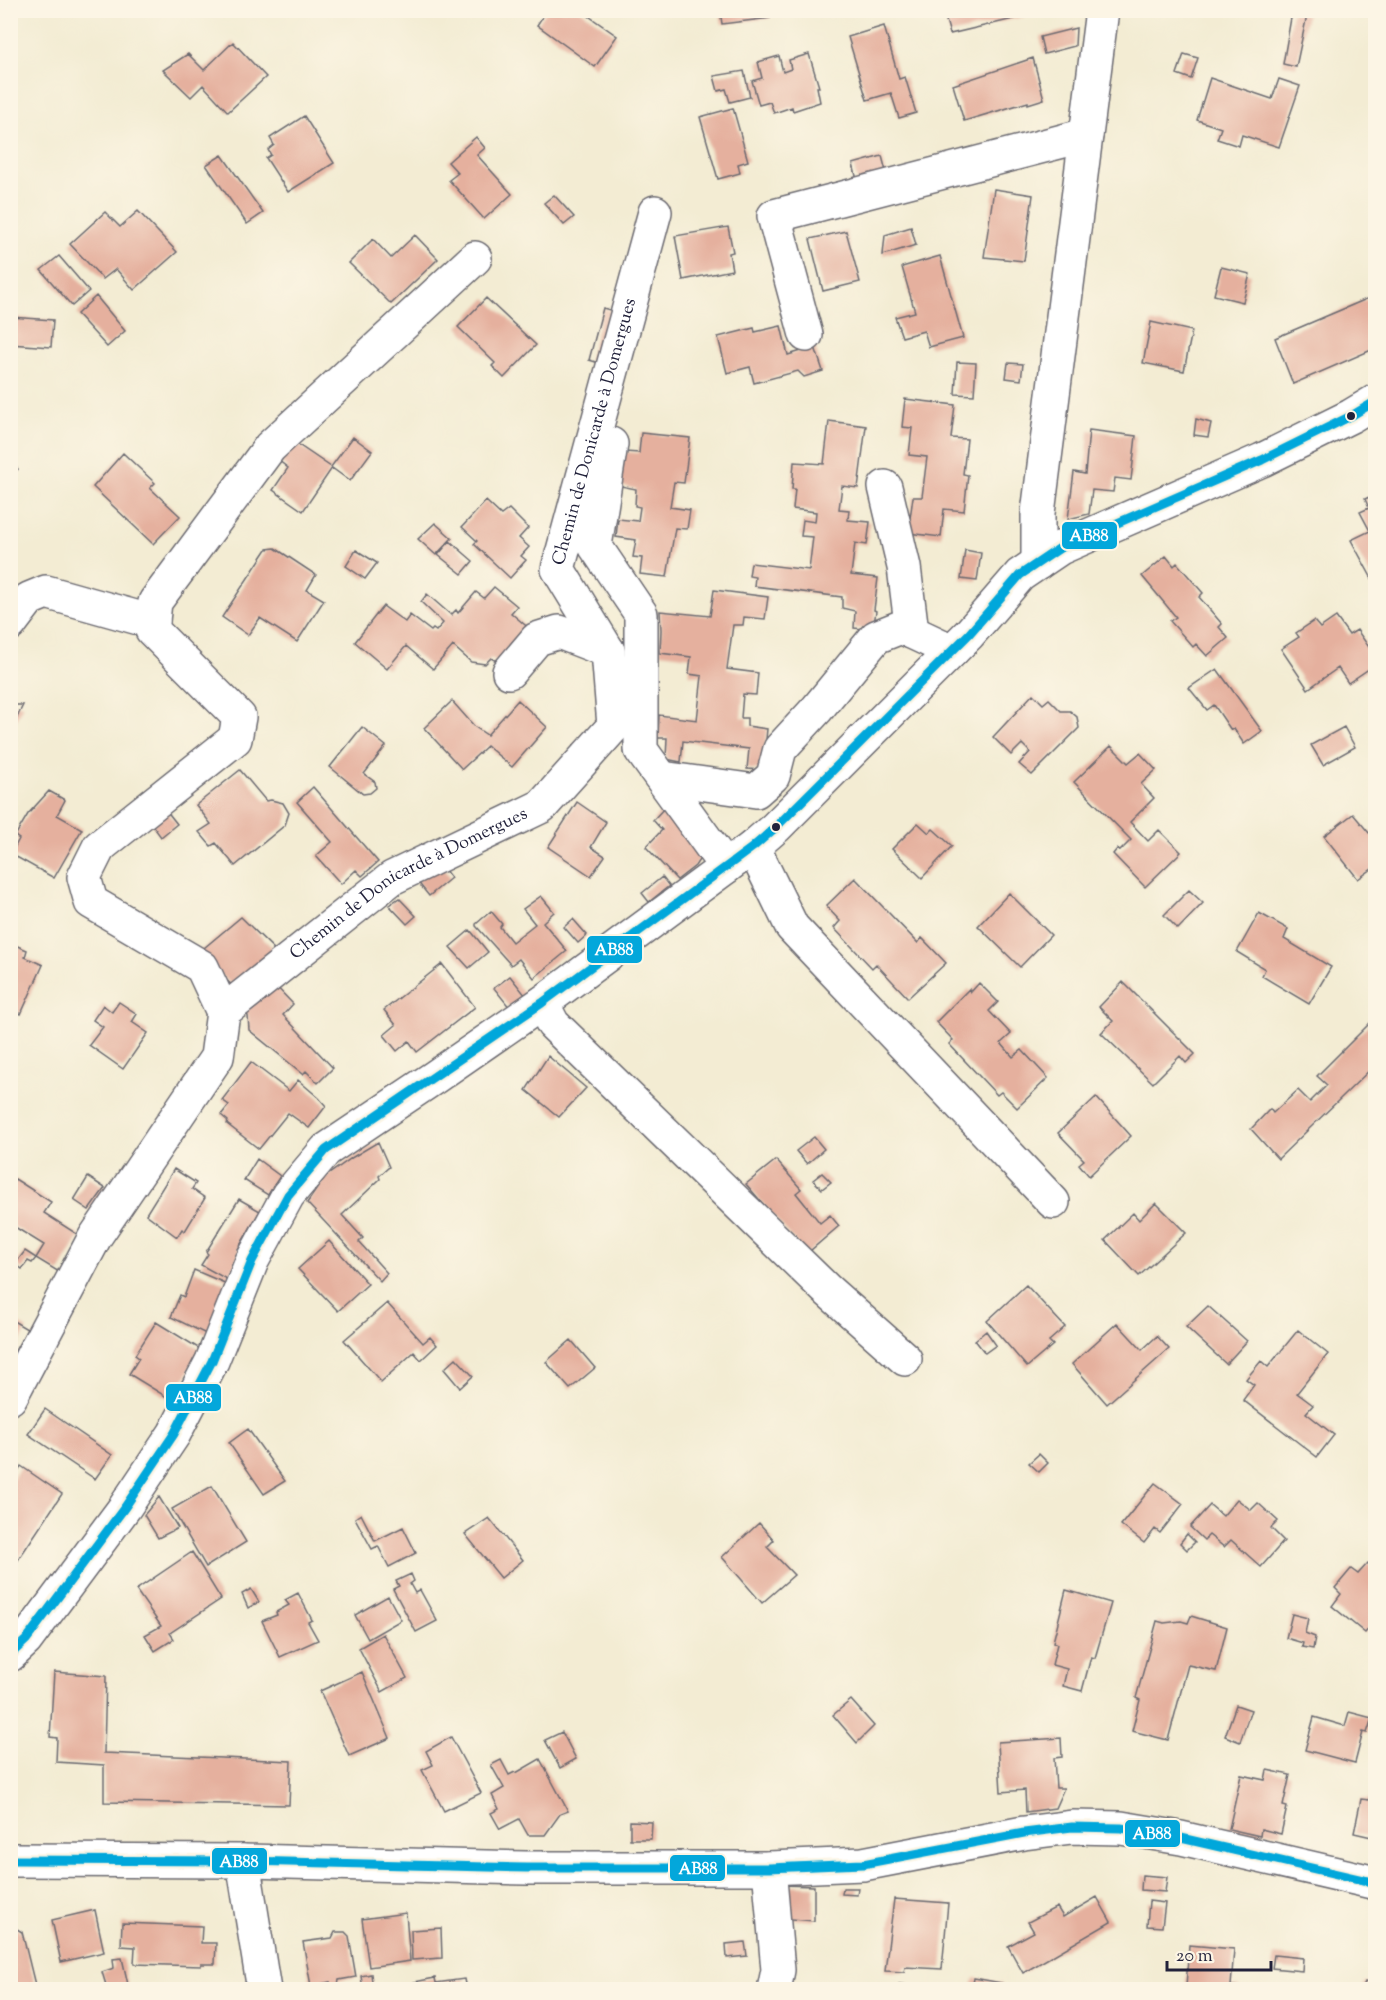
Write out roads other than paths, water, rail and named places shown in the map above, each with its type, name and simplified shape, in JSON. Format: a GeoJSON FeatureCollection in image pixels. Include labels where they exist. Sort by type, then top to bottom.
{"type":"FeatureCollection","features":[{"type":"Feature","properties":{"kind":"street"},"geometry":{"type":"LineString","coordinates":[[1038,563],[1038,513],[1102,10]]}},
{"type":"Feature","properties":{"kind":"street"},"geometry":{"type":"LineString","coordinates":[[806,335],[774,216],[1086,135]]}},
{"type":"Feature","properties":{"kind":"street","name":"Chemin de Donicarde à Domergues"},"geometry":{"type":"LineString","coordinates":[[223,1012],[392,878],[542,806],[614,726],[608,651],[558,569],[655,212]]}},
{"type":"Feature","properties":{"kind":"street"},"geometry":{"type":"LineString","coordinates":[[10,1398],[94,1236],[217,1057],[223,1012],[202,967],[91,902],[84,877],[99,847],[235,739],[239,717],[152,630],[155,602],[270,447],[475,258]]}},
{"type":"Feature","properties":{"kind":"street"},"geometry":{"type":"LineString","coordinates":[[10,1655],[26,1641],[118,1516],[174,1434],[212,1361],[252,1261],[288,1195],[326,1150],[542,1003],[753,847],[784,820],[969,634],[1020,575],[1060,548],[1262,460],[1376,402]]}},
{"type":"Feature","properties":{"kind":"street"},"geometry":{"type":"LineString","coordinates":[[611,444],[595,546],[641,614],[641,750],[726,867]]}},
{"type":"Feature","properties":{"kind":"street"},"geometry":{"type":"LineString","coordinates":[[885,487],[904,567],[912,632]]}},
{"type":"Feature","properties":{"kind":"street"},"geometry":{"type":"LineString","coordinates":[[10,624],[29,599],[46,592],[153,622]]}},
{"type":"Feature","properties":{"kind":"street"},"geometry":{"type":"LineString","coordinates":[[662,778],[756,791],[773,776],[780,749],[817,709],[876,637],[901,627],[952,651]]}},
{"type":"Feature","properties":{"kind":"street"},"geometry":{"type":"LineString","coordinates":[[509,672],[537,639],[559,632],[608,651]]}},
{"type":"Feature","properties":{"kind":"street"},"geometry":{"type":"LineString","coordinates":[[753,847],[792,927],[1053,1202]]}},
{"type":"Feature","properties":{"kind":"street"},"geometry":{"type":"LineString","coordinates":[[542,1003],[553,1024],[826,1289],[905,1359]]}},
{"type":"Feature","properties":{"kind":"street"},"geometry":{"type":"LineString","coordinates":[[10,1860],[243,1861],[526,1868],[769,1868],[863,1864],[1024,1833],[1072,1827],[1121,1828],[1181,1838],[1376,1883]]}},
{"type":"Feature","properties":{"kind":"street"},"geometry":{"type":"LineString","coordinates":[[243,1861],[264,1989]]}},
{"type":"Feature","properties":{"kind":"street"},"geometry":{"type":"LineString","coordinates":[[769,1868],[778,1970],[774,1989]]}}]}
